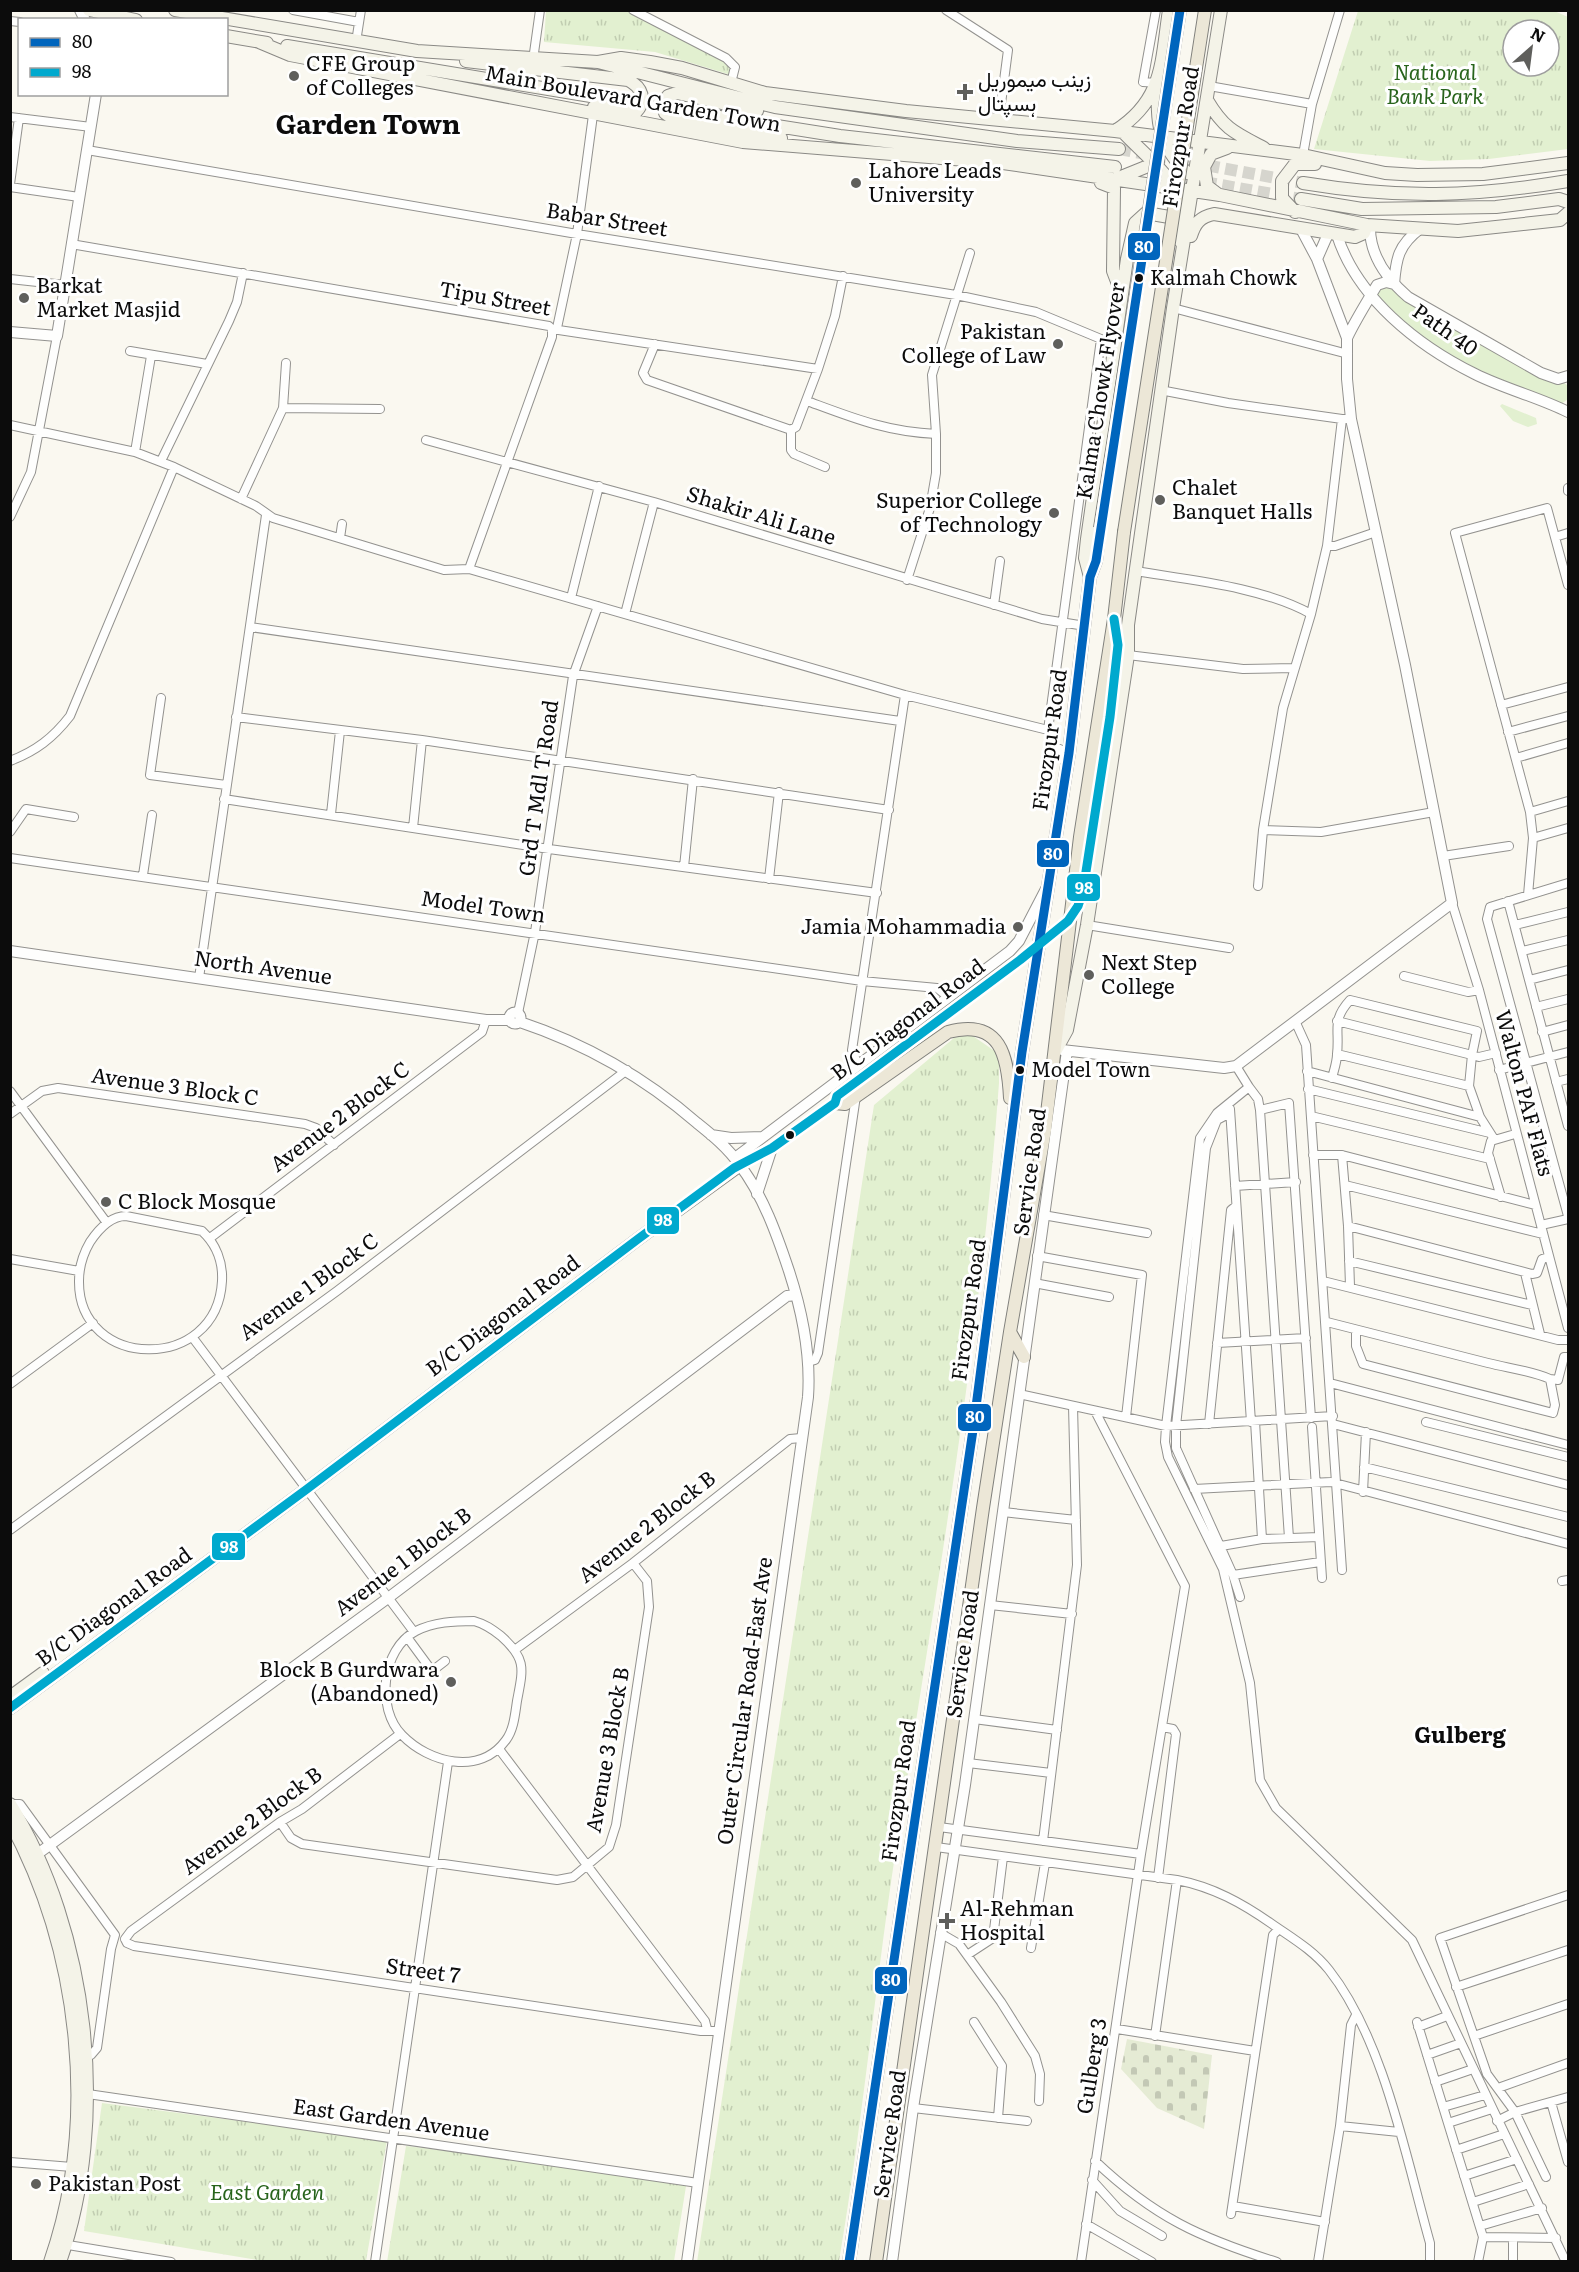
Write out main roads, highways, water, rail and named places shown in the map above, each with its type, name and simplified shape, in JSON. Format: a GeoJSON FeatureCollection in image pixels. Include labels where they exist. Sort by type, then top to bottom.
{"type":"FeatureCollection","features":[{"type":"Feature","properties":{"kind":"main road"},"geometry":{"type":"LineString","coordinates":[[89,10],[127,18]]}},
{"type":"Feature","properties":{"kind":"main road","name":"Main Boulevard Garden Town"},"geometry":{"type":"LineString","coordinates":[[175,10],[220,18]]}},
{"type":"Feature","properties":{"kind":"main road","name":"Firozpur Road"},"geometry":{"type":"LineString","coordinates":[[1119,131],[1140,111],[1158,83],[1169,10]]}},
{"type":"Feature","properties":{"kind":"main road","name":"Kalma Chowk Flyover"},"geometry":{"type":"LineString","coordinates":[[1100,528],[1180,10]]}},
{"type":"Feature","properties":{"kind":"main road","name":"Kalma Chowk Flyover"},"geometry":{"type":"LineString","coordinates":[[1124,532],[1205,10]]}},
{"type":"Feature","properties":{"kind":"main road","name":"Firozpur Road"},"geometry":{"type":"LineString","coordinates":[[876,2262],[1010,1332],[1045,1130],[1087,925],[1128,655],[1128,625],[1160,390],[1221,10]]}},
{"type":"Feature","properties":{"kind":"main road","name":"Main Boulevard Garden Town"},"geometry":{"type":"LineString","coordinates":[[228,19],[417,51],[533,60],[598,62],[621,58],[667,64],[765,93],[824,102],[1119,131],[1303,155],[1338,164]]}},
{"type":"Feature","properties":{"kind":"main road","name":"Main Boulevard Garden Town"},"geometry":{"type":"LineString","coordinates":[[228,36],[627,102]]}},
{"type":"Feature","properties":{"kind":"main road","name":"Main Boulevard Garden Town"},"geometry":{"type":"LineString","coordinates":[[259,42],[290,55],[742,142],[913,155],[1040,169],[1114,173]]}},
{"type":"Feature","properties":{"kind":"main road"},"geometry":{"type":"LineString","coordinates":[[417,51],[490,66],[628,80],[638,86],[643,98],[640,107],[632,113],[460,87]]}},
{"type":"Feature","properties":{"kind":"main road","name":"Main Boulevard Garden Town"},"geometry":{"type":"LineString","coordinates":[[598,62],[775,107],[1017,141],[1119,149]]}},
{"type":"Feature","properties":{"kind":"main road"},"geometry":{"type":"LineString","coordinates":[[1158,83],[1157,122],[1171,156],[1193,185],[1220,195],[1368,225],[1458,231],[1496,229],[1560,220],[1569,213]]}},
{"type":"Feature","properties":{"kind":"main road"},"geometry":{"type":"LineString","coordinates":[[913,155],[824,145],[676,121],[665,113],[663,104],[668,96],[677,93],[771,113],[915,127]]}},
{"type":"Feature","properties":{"kind":"main road"},"geometry":{"type":"LineString","coordinates":[[1207,100],[1220,122],[1231,132],[1273,152]]}},
{"type":"Feature","properties":{"kind":"main road","name":"Main Boulevard Garden Town"},"geometry":{"type":"LineString","coordinates":[[682,111],[829,134],[1114,173],[1176,189],[1193,185]]}},
{"type":"Feature","properties":{"kind":"main road"},"geometry":{"type":"LineString","coordinates":[[1119,131],[1176,189],[1184,208],[1181,268]]}},
{"type":"Feature","properties":{"kind":"main road"},"geometry":{"type":"LineString","coordinates":[[1114,173],[1153,164],[1201,143]]}},
{"type":"Feature","properties":{"kind":"main road"},"geometry":{"type":"LineString","coordinates":[[1220,195],[1207,186],[1204,167],[1211,154],[1228,147]]}},
{"type":"Feature","properties":{"kind":"main road"},"geometry":{"type":"LineString","coordinates":[[1296,212],[1282,198],[1280,190],[1285,174],[1295,164],[1338,164],[1417,175],[1483,174],[1569,163]]}},
{"type":"Feature","properties":{"kind":"main road","name":"Firozpur Road"},"geometry":{"type":"LineString","coordinates":[[1040,169],[1114,188],[1113,270],[1121,294],[1087,539],[1085,558],[1090,577]]}},
{"type":"Feature","properties":{"kind":"main road"},"geometry":{"type":"LineString","coordinates":[[1304,183],[1403,195],[1487,194],[1569,181]]}},
{"type":"Feature","properties":{"kind":"main road"},"geometry":{"type":"LineString","coordinates":[[1301,199],[1362,209],[1496,207],[1559,199],[1569,202]]}},
{"type":"Feature","properties":{"kind":"main road"},"geometry":{"type":"LineString","coordinates":[[1121,294],[1135,223],[1146,213],[1177,220],[1180,226],[1181,268]]}},
{"type":"Feature","properties":{"kind":"main road"},"geometry":{"type":"LineString","coordinates":[[1181,268],[1194,225],[1205,216],[1214,214],[1333,234],[1361,236],[1368,225]]}},
{"type":"Feature","properties":{"kind":"main road","name":"Firozpur Road"},"geometry":{"type":"LineString","coordinates":[[849,2262],[972,1430],[1022,1052],[1069,753],[1090,577],[1096,561],[1100,528]]}},
{"type":"Feature","properties":{"kind":"main road","name":"Firozpur Road"},"geometry":{"type":"LineString","coordinates":[[1061,1050],[1080,837],[1114,619],[1124,532]]}},
{"type":"Feature","properties":{"kind":"main road"},"geometry":{"type":"LineString","coordinates":[[835,1103],[845,1104],[948,1032],[963,1028],[976,1030],[987,1035],[1004,1050],[1008,1062],[1012,1132]]}},
{"type":"Feature","properties":{"kind":"main road","name":"B/C Diagonal Road"},"geometry":{"type":"LineString","coordinates":[[10,1708],[737,1162]]}},
{"type":"Feature","properties":{"kind":"main road"},"geometry":{"type":"LineString","coordinates":[[1010,1332],[1024,1357]]}},
{"type":"Feature","properties":{"kind":"main road","name":"B/C Diagonal Road"},"geometry":{"type":"LineString","coordinates":[[10,1698],[305,1486]]}},
{"type":"Feature","properties":{"kind":"main road"},"geometry":{"type":"LineString","coordinates":[[11,1804],[67,1937],[78,1990],[85,2056],[60,2262]]}},
{"type":"Feature","properties":{"kind":"main road"},"geometry":{"type":"LineString","coordinates":[[10,1822],[34,1857],[51,1919],[62,1961],[82,2093],[82,2159],[61,2244],[50,2262]]}},
{"type":"Feature","properties":{"kind":"tunnel"},"geometry":{"type":"LineString","coordinates":[[633,103],[682,111]]}},
{"type":"Feature","properties":{"kind":"tunnel"},"geometry":{"type":"LineString","coordinates":[[1119,149],[1303,183]]}},
{"type":"Feature","properties":{"kind":"tunnel"},"geometry":{"type":"LineString","coordinates":[[1169,176],[1301,199]]}},
{"type":"Feature","properties":{"kind":"tunnel"},"geometry":{"type":"LineString","coordinates":[[1020,960],[1075,912],[1081,900],[1091,847]]}},
{"type":"Feature","properties":{"kind":"place","name":"CFE Group of Colleges"},"geometry":{"type":"Point","coordinates":[294,76]}},
{"type":"Feature","properties":{"kind":"place","name":"زینب میموریل ہسپتال"},"geometry":{"type":"Point","coordinates":[965,92]}},
{"type":"Feature","properties":{"kind":"place","name":"Lahore Leads University"},"geometry":{"type":"Point","coordinates":[856,183]}},
{"type":"Feature","properties":{"kind":"place","name":"Kalmah Chowk"},"geometry":{"type":"Point","coordinates":[1139,278]}},
{"type":"Feature","properties":{"kind":"place","name":"Barkat Market Masjid"},"geometry":{"type":"Point","coordinates":[24,298]}},
{"type":"Feature","properties":{"kind":"place","name":"Pakistan College of Law"},"geometry":{"type":"Point","coordinates":[1058,344]}},
{"type":"Feature","properties":{"kind":"place","name":"Chalet Banquet Halls"},"geometry":{"type":"Point","coordinates":[1160,500]}},
{"type":"Feature","properties":{"kind":"place","name":"Superior College of Technology"},"geometry":{"type":"Point","coordinates":[1054,513]}},
{"type":"Feature","properties":{"kind":"place","name":"Jamia Mohammadia"},"geometry":{"type":"Point","coordinates":[1018,927]}},
{"type":"Feature","properties":{"kind":"place","name":"Next Step College"},"geometry":{"type":"Point","coordinates":[1089,975]}},
{"type":"Feature","properties":{"kind":"place","name":"Model Town"},"geometry":{"type":"Point","coordinates":[1020,1070]}},
{"type":"Feature","properties":{"kind":"place","name":"C Block Mosque"},"geometry":{"type":"Point","coordinates":[106,1202]}},
{"type":"Feature","properties":{"kind":"place","name":"Block B Gurdwara (Abandoned)"},"geometry":{"type":"Point","coordinates":[451,1682]}},
{"type":"Feature","properties":{"kind":"place","name":"Al-Rehman Hospital"},"geometry":{"type":"Point","coordinates":[947,1921]}},
{"type":"Feature","properties":{"kind":"place","name":"Pakistan Post"},"geometry":{"type":"Point","coordinates":[36,2184]}},
{"type":"Feature","properties":{"kind":"district","name":"Garden Town"},"geometry":{"type":"Point","coordinates":[368,125]}},
{"type":"Feature","properties":{"kind":"district","name":"Gulberg"},"geometry":{"type":"Point","coordinates":[1460,1735]}},
{"type":"Feature","properties":{"kind":"park label","name":"National Bank Park"},"geometry":{"type":"Point","coordinates":[1435,85]}},
{"type":"Feature","properties":{"kind":"park label","name":"East Garden"},"geometry":{"type":"Point","coordinates":[267,2193]}}]}
